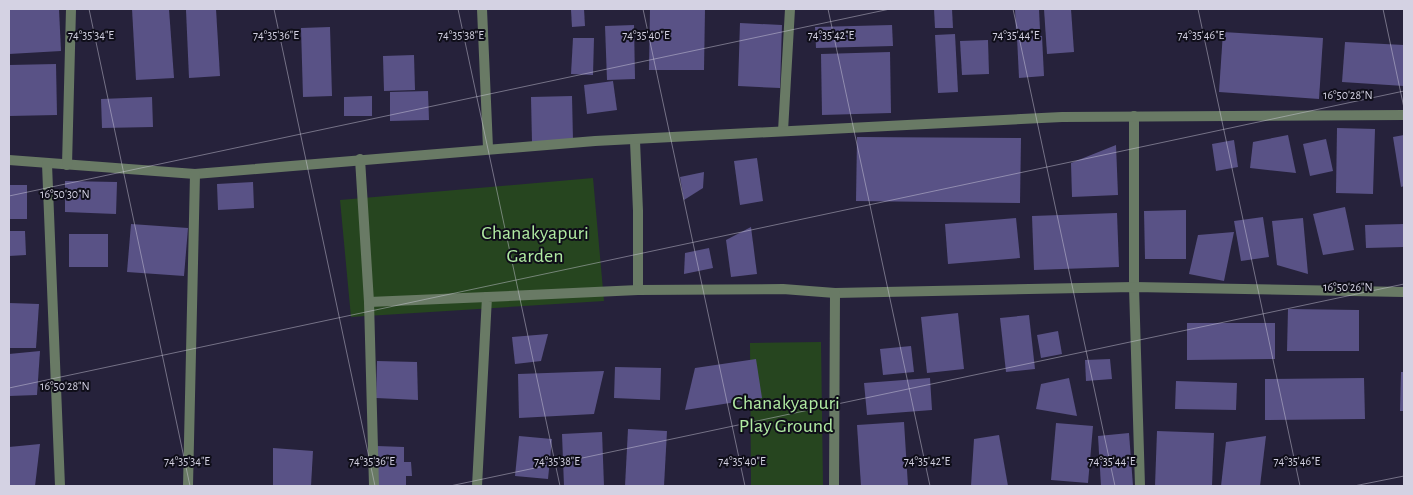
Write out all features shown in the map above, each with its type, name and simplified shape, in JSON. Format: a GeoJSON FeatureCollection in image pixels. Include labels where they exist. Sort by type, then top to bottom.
{"type":"FeatureCollection","features":[{"type":"Feature","properties":{"kind":"street"},"geometry":{"type":"LineString","coordinates":[[67,165],[71,9]]}},
{"type":"Feature","properties":{"kind":"street"},"geometry":{"type":"LineString","coordinates":[[482,9],[488,148]]}},
{"type":"Feature","properties":{"kind":"street"},"geometry":{"type":"LineString","coordinates":[[783,131],[790,9]]}},
{"type":"Feature","properties":{"kind":"street"},"geometry":{"type":"LineString","coordinates":[[9,160],[195,174],[488,148],[1062,117],[1404,115]]}},
{"type":"Feature","properties":{"kind":"street"},"geometry":{"type":"LineString","coordinates":[[1134,116],[1134,287],[1140,486]]}},
{"type":"Feature","properties":{"kind":"street"},"geometry":{"type":"LineString","coordinates":[[635,141],[638,211],[638,290]]}},
{"type":"Feature","properties":{"kind":"street"},"geometry":{"type":"LineString","coordinates":[[360,159],[369,302],[374,486]]}},
{"type":"Feature","properties":{"kind":"street"},"geometry":{"type":"LineString","coordinates":[[47,164],[60,486]]}},
{"type":"Feature","properties":{"kind":"street"},"geometry":{"type":"LineString","coordinates":[[188,486],[195,174]]}},
{"type":"Feature","properties":{"kind":"street"},"geometry":{"type":"LineString","coordinates":[[369,302],[638,290],[783,289],[835,293],[1134,287],[1404,292]]}},
{"type":"Feature","properties":{"kind":"street"},"geometry":{"type":"LineString","coordinates":[[834,486],[835,293]]}},
{"type":"Feature","properties":{"kind":"street"},"geometry":{"type":"LineString","coordinates":[[477,486],[486,297]]}},
{"type":"Feature","properties":{"kind":"green space","name":"Chanakyapuri Garden"},"geometry":{"type":"Polygon","coordinates":[[[593,178],[604,301],[351,317],[340,200],[593,178]]]}},
{"type":"Feature","properties":{"kind":"green space","name":"Chanakyapuri Play Ground"},"geometry":{"type":"Polygon","coordinates":[[[821,342],[823,486],[751,486],[750,343],[821,342]]]}},
{"type":"Feature","properties":{"kind":"building"},"geometry":{"type":"Polygon","coordinates":[[[9,9],[59,9],[61,51],[9,54],[9,9]]]}},
{"type":"Feature","properties":{"kind":"building"},"geometry":{"type":"Polygon","coordinates":[[[132,9],[169,9],[174,78],[136,80],[132,9]]]}},
{"type":"Feature","properties":{"kind":"building"},"geometry":{"type":"Polygon","coordinates":[[[216,9],[220,76],[189,78],[186,10],[216,9]]]}},
{"type":"Feature","properties":{"kind":"building"},"geometry":{"type":"Polygon","coordinates":[[[584,9],[585,26],[572,27],[571,10],[584,9]]]}},
{"type":"Feature","properties":{"kind":"building"},"geometry":{"type":"Polygon","coordinates":[[[650,9],[705,9],[704,70],[649,70],[650,9]]]}},
{"type":"Feature","properties":{"kind":"building"},"geometry":{"type":"Polygon","coordinates":[[[934,9],[952,9],[953,28],[935,28],[934,9]]]}},
{"type":"Feature","properties":{"kind":"building"},"geometry":{"type":"Polygon","coordinates":[[[1015,9],[1039,9],[1040,30],[1016,31],[1015,9]]]}},
{"type":"Feature","properties":{"kind":"building"},"geometry":{"type":"Polygon","coordinates":[[[1044,9],[1071,9],[1074,52],[1047,54],[1044,9]]]}},
{"type":"Feature","properties":{"kind":"building"},"geometry":{"type":"Polygon","coordinates":[[[740,23],[782,25],[780,88],[738,86],[740,23]]]}},
{"type":"Feature","properties":{"kind":"building"},"geometry":{"type":"Polygon","coordinates":[[[634,25],[635,79],[607,80],[605,26],[634,25]]]}},
{"type":"Feature","properties":{"kind":"building"},"geometry":{"type":"Polygon","coordinates":[[[892,25],[893,46],[816,48],[815,27],[892,25]]]}},
{"type":"Feature","properties":{"kind":"building"},"geometry":{"type":"Polygon","coordinates":[[[330,27],[332,96],[303,97],[301,28],[330,27]]]}},
{"type":"Feature","properties":{"kind":"building"},"geometry":{"type":"Polygon","coordinates":[[[1223,32],[1323,38],[1319,99],[1219,92],[1223,32]]]}},
{"type":"Feature","properties":{"kind":"building"},"geometry":{"type":"Polygon","coordinates":[[[955,34],[958,92],[938,93],[935,35],[955,34]]]}},
{"type":"Feature","properties":{"kind":"building"},"geometry":{"type":"Polygon","coordinates":[[[1042,36],[1044,76],[1019,78],[1017,37],[1042,36]]]}},
{"type":"Feature","properties":{"kind":"building"},"geometry":{"type":"Polygon","coordinates":[[[573,38],[594,38],[593,75],[571,74],[573,38]]]}},
{"type":"Feature","properties":{"kind":"building"},"geometry":{"type":"Polygon","coordinates":[[[988,40],[989,74],[962,75],[960,41],[988,40]]]}},
{"type":"Feature","properties":{"kind":"building"},"geometry":{"type":"Polygon","coordinates":[[[1345,42],[1404,45],[1404,86],[1342,82],[1345,42]]]}},
{"type":"Feature","properties":{"kind":"building"},"geometry":{"type":"Polygon","coordinates":[[[890,52],[891,113],[822,115],[821,54],[890,52]]]}},
{"type":"Feature","properties":{"kind":"building"},"geometry":{"type":"Polygon","coordinates":[[[414,55],[415,90],[384,91],[383,56],[414,55]]]}},
{"type":"Feature","properties":{"kind":"building"},"geometry":{"type":"Polygon","coordinates":[[[56,64],[57,115],[9,116],[9,65],[56,64]]]}},
{"type":"Feature","properties":{"kind":"building"},"geometry":{"type":"Polygon","coordinates":[[[613,81],[617,110],[587,114],[584,85],[613,81]]]}},
{"type":"Feature","properties":{"kind":"building"},"geometry":{"type":"Polygon","coordinates":[[[428,91],[429,120],[390,121],[390,92],[428,91]]]}},
{"type":"Feature","properties":{"kind":"building"},"geometry":{"type":"Polygon","coordinates":[[[372,96],[372,116],[344,116],[344,97],[372,96]]]}},
{"type":"Feature","properties":{"kind":"building"},"geometry":{"type":"Polygon","coordinates":[[[572,96],[573,141],[532,143],[531,97],[572,96]]]}},
{"type":"Feature","properties":{"kind":"building"},"geometry":{"type":"Polygon","coordinates":[[[152,97],[153,127],[102,128],[101,99],[152,97]]]}},
{"type":"Feature","properties":{"kind":"building"},"geometry":{"type":"Polygon","coordinates":[[[1337,128],[1375,129],[1373,194],[1336,193],[1337,128]]]}},
{"type":"Feature","properties":{"kind":"building"},"geometry":{"type":"Polygon","coordinates":[[[1288,135],[1296,173],[1250,168],[1253,142],[1288,135]]]}},
{"type":"Feature","properties":{"kind":"building"},"geometry":{"type":"Polygon","coordinates":[[[1404,135],[1404,186],[1401,187],[1393,137],[1404,135]]]}},
{"type":"Feature","properties":{"kind":"building"},"geometry":{"type":"Polygon","coordinates":[[[857,137],[1021,138],[1020,203],[856,201],[857,137]]]}},
{"type":"Feature","properties":{"kind":"building"},"geometry":{"type":"Polygon","coordinates":[[[1326,139],[1333,171],[1310,176],[1303,144],[1326,139]]]}},
{"type":"Feature","properties":{"kind":"building"},"geometry":{"type":"Polygon","coordinates":[[[1234,140],[1238,167],[1216,171],[1212,144],[1234,140]]]}},
{"type":"Feature","properties":{"kind":"building"},"geometry":{"type":"Polygon","coordinates":[[[1116,145],[1118,195],[1072,197],[1071,163],[1116,145]]]}},
{"type":"Feature","properties":{"kind":"building"},"geometry":{"type":"Polygon","coordinates":[[[757,158],[763,201],[740,205],[734,161],[757,158]]]}},
{"type":"Feature","properties":{"kind":"building"},"geometry":{"type":"Polygon","coordinates":[[[704,172],[703,188],[684,200],[680,177],[704,172]]]}},
{"type":"Feature","properties":{"kind":"building"},"geometry":{"type":"Polygon","coordinates":[[[65,181],[117,182],[116,214],[65,212],[65,181]]]}},
{"type":"Feature","properties":{"kind":"building"},"geometry":{"type":"Polygon","coordinates":[[[253,182],[254,208],[218,210],[217,184],[253,182]]]}},
{"type":"Feature","properties":{"kind":"building"},"geometry":{"type":"Polygon","coordinates":[[[9,185],[27,185],[27,219],[9,219],[9,185]]]}},
{"type":"Feature","properties":{"kind":"building"},"geometry":{"type":"Polygon","coordinates":[[[1345,207],[1354,250],[1323,255],[1313,214],[1345,207]]]}},
{"type":"Feature","properties":{"kind":"building"},"geometry":{"type":"Polygon","coordinates":[[[1186,210],[1186,259],[1145,259],[1144,211],[1186,210]]]}},
{"type":"Feature","properties":{"kind":"building"},"geometry":{"type":"Polygon","coordinates":[[[1117,213],[1119,267],[1034,270],[1032,216],[1117,213]]]}},
{"type":"Feature","properties":{"kind":"building"},"geometry":{"type":"Polygon","coordinates":[[[1263,217],[1269,257],[1241,261],[1234,221],[1263,217]]]}},
{"type":"Feature","properties":{"kind":"building"},"geometry":{"type":"Polygon","coordinates":[[[1016,218],[1020,258],[948,264],[945,224],[1016,218]]]}},
{"type":"Feature","properties":{"kind":"building"},"geometry":{"type":"Polygon","coordinates":[[[1303,218],[1308,274],[1277,265],[1272,221],[1303,218]]]}},
{"type":"Feature","properties":{"kind":"building"},"geometry":{"type":"Polygon","coordinates":[[[131,224],[188,228],[184,276],[127,272],[131,224]]]}},
{"type":"Feature","properties":{"kind":"building"},"geometry":{"type":"Polygon","coordinates":[[[1404,224],[1404,247],[1366,248],[1365,225],[1404,224]]]}},
{"type":"Feature","properties":{"kind":"building"},"geometry":{"type":"Polygon","coordinates":[[[751,227],[757,274],[731,277],[726,240],[751,227]]]}},
{"type":"Feature","properties":{"kind":"building"},"geometry":{"type":"Polygon","coordinates":[[[9,231],[25,231],[26,255],[9,256],[9,231]]]}},
{"type":"Feature","properties":{"kind":"building"},"geometry":{"type":"Polygon","coordinates":[[[1234,232],[1224,281],[1189,274],[1198,235],[1234,232]]]}},
{"type":"Feature","properties":{"kind":"building"},"geometry":{"type":"Polygon","coordinates":[[[69,234],[108,234],[108,267],[69,267],[69,234]]]}},
{"type":"Feature","properties":{"kind":"building"},"geometry":{"type":"Polygon","coordinates":[[[709,248],[713,268],[684,274],[685,253],[709,248]]]}},
{"type":"Feature","properties":{"kind":"building"},"geometry":{"type":"Polygon","coordinates":[[[9,303],[39,304],[36,348],[9,348],[9,303]]]}},
{"type":"Feature","properties":{"kind":"building"},"geometry":{"type":"Polygon","coordinates":[[[1288,309],[1359,310],[1359,351],[1287,351],[1288,309]]]}},
{"type":"Feature","properties":{"kind":"building"},"geometry":{"type":"Polygon","coordinates":[[[958,313],[964,369],[927,373],[921,317],[958,313]]]}},
{"type":"Feature","properties":{"kind":"building"},"geometry":{"type":"Polygon","coordinates":[[[1029,315],[1035,369],[1006,372],[1000,318],[1029,315]]]}},
{"type":"Feature","properties":{"kind":"building"},"geometry":{"type":"Polygon","coordinates":[[[1187,323],[1275,323],[1275,359],[1187,360],[1187,323]]]}},
{"type":"Feature","properties":{"kind":"building"},"geometry":{"type":"Polygon","coordinates":[[[1058,331],[1062,354],[1041,358],[1037,335],[1058,331]]]}},
{"type":"Feature","properties":{"kind":"building"},"geometry":{"type":"Polygon","coordinates":[[[548,334],[541,361],[515,364],[512,337],[548,334]]]}},
{"type":"Feature","properties":{"kind":"building"},"geometry":{"type":"Polygon","coordinates":[[[911,346],[914,372],[883,375],[880,349],[911,346]]]}},
{"type":"Feature","properties":{"kind":"building"},"geometry":{"type":"Polygon","coordinates":[[[40,351],[37,395],[9,396],[9,354],[40,351]]]}},
{"type":"Feature","properties":{"kind":"building"},"geometry":{"type":"Polygon","coordinates":[[[756,359],[762,398],[685,410],[695,368],[756,359]]]}},
{"type":"Feature","properties":{"kind":"building"},"geometry":{"type":"Polygon","coordinates":[[[1110,359],[1112,379],[1086,381],[1085,360],[1110,359]]]}},
{"type":"Feature","properties":{"kind":"building"},"geometry":{"type":"Polygon","coordinates":[[[377,361],[417,362],[418,400],[376,398],[377,361]]]}},
{"type":"Feature","properties":{"kind":"building"},"geometry":{"type":"Polygon","coordinates":[[[615,367],[661,368],[660,400],[614,398],[615,367]]]}},
{"type":"Feature","properties":{"kind":"building"},"geometry":{"type":"Polygon","coordinates":[[[604,371],[594,414],[519,418],[518,374],[604,371]]]}},
{"type":"Feature","properties":{"kind":"building"},"geometry":{"type":"Polygon","coordinates":[[[1401,372],[1404,372],[1404,411],[1400,411],[1401,372]]]}},
{"type":"Feature","properties":{"kind":"building"},"geometry":{"type":"Polygon","coordinates":[[[930,378],[932,410],[867,415],[864,383],[930,378]]]}},
{"type":"Feature","properties":{"kind":"building"},"geometry":{"type":"Polygon","coordinates":[[[1069,378],[1077,416],[1036,409],[1041,384],[1069,378]]]}},
{"type":"Feature","properties":{"kind":"building"},"geometry":{"type":"Polygon","coordinates":[[[1364,378],[1365,419],[1265,420],[1265,379],[1364,378]]]}},
{"type":"Feature","properties":{"kind":"building"},"geometry":{"type":"Polygon","coordinates":[[[1176,381],[1237,383],[1236,410],[1175,409],[1176,381]]]}},
{"type":"Feature","properties":{"kind":"building"},"geometry":{"type":"Polygon","coordinates":[[[904,422],[908,486],[861,486],[857,425],[904,422]]]}},
{"type":"Feature","properties":{"kind":"building"},"geometry":{"type":"Polygon","coordinates":[[[1056,423],[1093,426],[1088,483],[1051,480],[1056,423]]]}},
{"type":"Feature","properties":{"kind":"building"},"geometry":{"type":"Polygon","coordinates":[[[628,429],[667,431],[664,486],[625,486],[628,429]]]}},
{"type":"Feature","properties":{"kind":"building"},"geometry":{"type":"Polygon","coordinates":[[[1157,431],[1214,433],[1212,486],[1155,486],[1157,431]]]}},
{"type":"Feature","properties":{"kind":"building"},"geometry":{"type":"Polygon","coordinates":[[[602,432],[604,486],[564,486],[562,434],[602,432]]]}},
{"type":"Feature","properties":{"kind":"building"},"geometry":{"type":"Polygon","coordinates":[[[1129,433],[1133,486],[1101,486],[1098,436],[1129,433]]]}},
{"type":"Feature","properties":{"kind":"building"},"geometry":{"type":"Polygon","coordinates":[[[999,435],[1008,486],[971,486],[974,439],[999,435]]]}},
{"type":"Feature","properties":{"kind":"building"},"geometry":{"type":"Polygon","coordinates":[[[519,436],[552,439],[548,479],[515,476],[519,436]]]}},
{"type":"Feature","properties":{"kind":"building"},"geometry":{"type":"Polygon","coordinates":[[[1266,436],[1260,486],[1221,486],[1226,442],[1266,436]]]}},
{"type":"Feature","properties":{"kind":"building"},"geometry":{"type":"Polygon","coordinates":[[[40,444],[35,486],[9,486],[9,447],[40,444]]]}},
{"type":"Feature","properties":{"kind":"building"},"geometry":{"type":"Polygon","coordinates":[[[377,446],[404,447],[404,462],[411,462],[412,476],[406,476],[406,486],[378,486],[377,446]]]}},
{"type":"Feature","properties":{"kind":"building"},"geometry":{"type":"Polygon","coordinates":[[[273,448],[313,451],[311,486],[273,486],[273,448]]]}}]}
